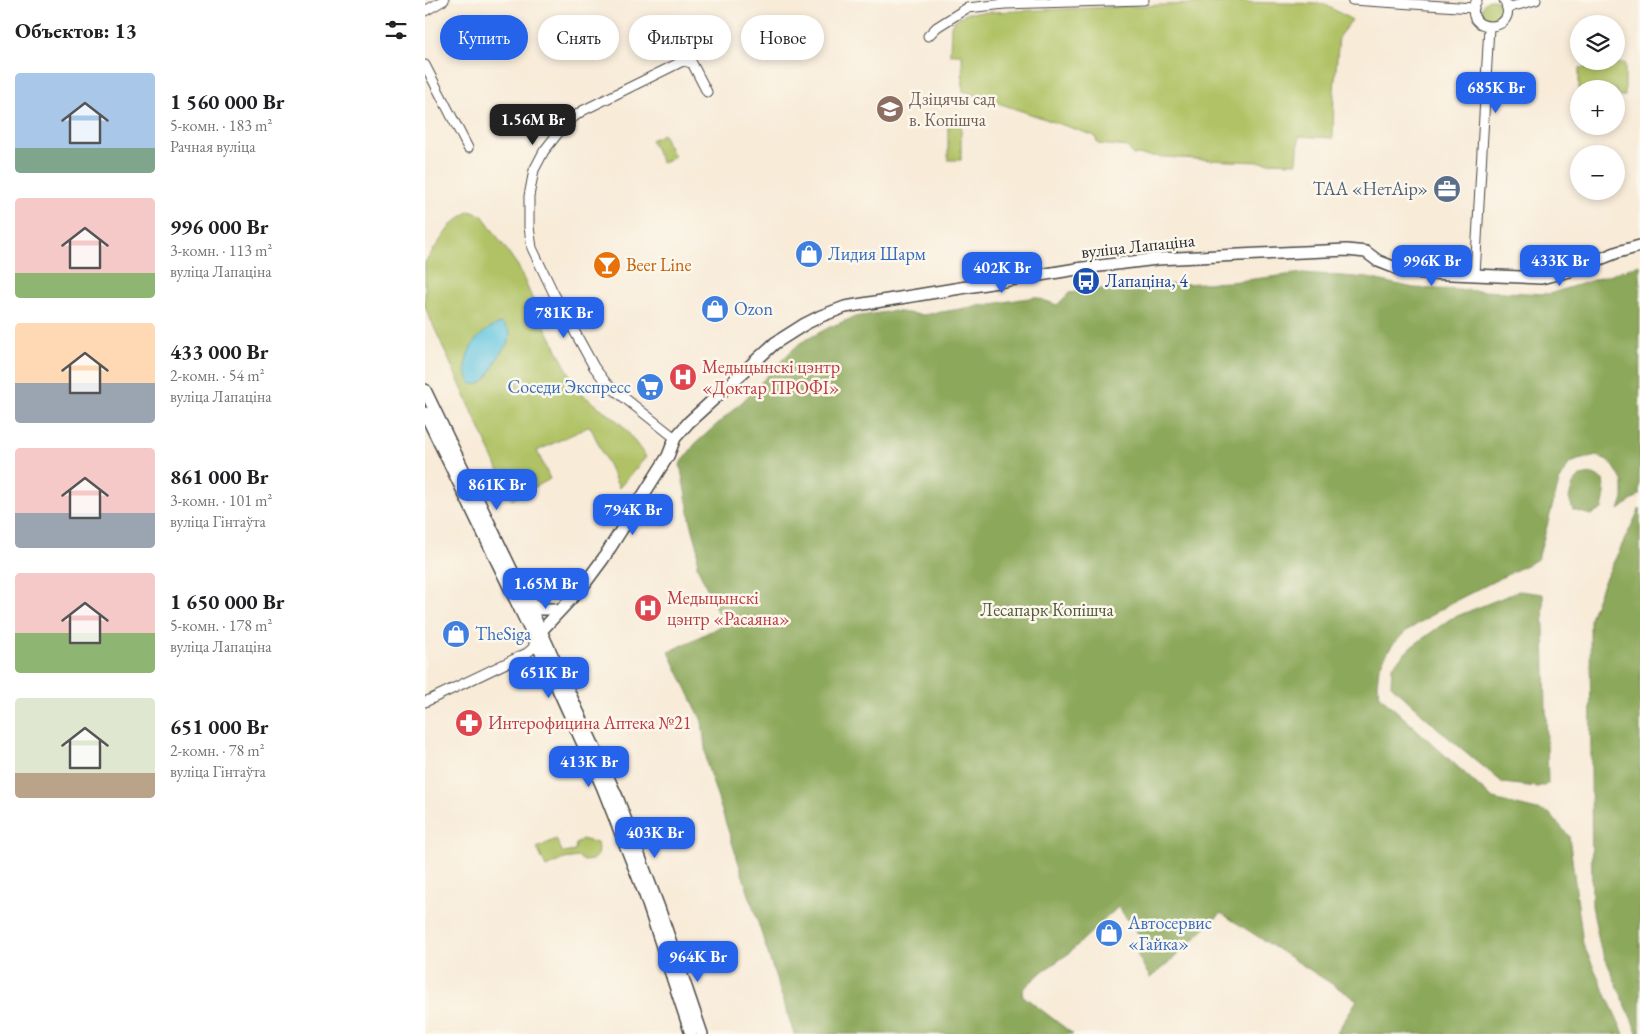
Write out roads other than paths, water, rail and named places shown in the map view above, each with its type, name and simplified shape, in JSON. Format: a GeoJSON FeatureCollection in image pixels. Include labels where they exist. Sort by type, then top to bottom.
{"type":"FeatureCollection","features":[{"type":"Feature","properties":{"kind":"main road","name":"вуліца Лапаціна"},"geometry":{"type":"LineString","coordinates":[[539,636],[583,586],[603,559],[668,456],[675,438],[689,422],[775,343],[813,320],[845,307],[1093,267],[1157,259],[1347,250],[1366,252],[1378,261],[1407,272],[1541,278],[1569,271],[1618,252],[1640,246]]}},
{"type":"Feature","properties":{"kind":"main road"},"geometry":{"type":"LineString","coordinates":[[425,390],[526,600],[539,636],[613,811],[651,912],[691,1034]]}},
{"type":"Feature","properties":{"kind":"main road"},"geometry":{"type":"LineString","coordinates":[[425,413],[539,636],[621,807],[659,908],[702,1034]]}},
{"type":"Feature","properties":{"kind":"main road"},"geometry":{"type":"LineString","coordinates":[[539,636],[553,609],[595,560],[662,452],[675,438]]}},
{"type":"Feature","properties":{"kind":"main road"},"geometry":{"type":"LineString","coordinates":[[526,600],[540,609],[553,609]]}},
{"type":"Feature","properties":{"kind":"street"},"geometry":{"type":"LineString","coordinates":[[425,10],[443,0]]}},
{"type":"Feature","properties":{"kind":"street"},"geometry":{"type":"LineString","coordinates":[[929,36],[937,27],[967,4],[1145,0]]}},
{"type":"Feature","properties":{"kind":"street"},"geometry":{"type":"LineString","coordinates":[[1352,0],[1475,4],[1474,15],[1477,21],[1489,27],[1497,26],[1503,22],[1507,15],[1506,4],[1536,0]]}},
{"type":"Feature","properties":{"kind":"street"},"geometry":{"type":"LineString","coordinates":[[1475,275],[1489,27]]}},
{"type":"Feature","properties":{"kind":"street"},"geometry":{"type":"LineString","coordinates":[[675,438],[607,384],[594,367],[554,294],[532,248],[529,227],[529,196],[532,177],[544,151],[566,123],[582,111],[683,61],[692,63],[707,92]]}},
{"type":"Feature","properties":{"kind":"street"},"geometry":{"type":"LineString","coordinates":[[425,65],[468,148]]}},
{"type":"Feature","properties":{"kind":"street"},"geometry":{"type":"LineString","coordinates":[[425,702],[527,653],[532,649],[539,636]]}},
{"type":"Feature","properties":{"kind":"water"},"geometry":{"type":"Polygon","coordinates":[[[502,323],[510,332],[509,342],[501,352],[487,378],[480,384],[471,384],[466,369],[468,353],[482,334],[502,323]]]}},
{"type":"Feature","properties":{"kind":"place","name":"Дзіцячы сад в. Копішча"},"geometry":{"type":"Point","coordinates":[890,109]}},
{"type":"Feature","properties":{"kind":"place","name":"ТАА «НетАір»"},"geometry":{"type":"Point","coordinates":[1447,189]}},
{"type":"Feature","properties":{"kind":"place","name":"Лидия Шарм"},"geometry":{"type":"Point","coordinates":[809,254]}},
{"type":"Feature","properties":{"kind":"place","name":"Beer Line"},"geometry":{"type":"Point","coordinates":[607,265]}},
{"type":"Feature","properties":{"kind":"place","name":"Лапаціна, 4"},"geometry":{"type":"Point","coordinates":[1086,281]}},
{"type":"Feature","properties":{"kind":"place","name":"Ozon"},"geometry":{"type":"Point","coordinates":[715,309]}},
{"type":"Feature","properties":{"kind":"place","name":"Медыцынскі цэнтр «Доктар ПРОФІ»"},"geometry":{"type":"Point","coordinates":[683,377]}},
{"type":"Feature","properties":{"kind":"place","name":"Соседи Экспресс"},"geometry":{"type":"Point","coordinates":[650,387]}},
{"type":"Feature","properties":{"kind":"place","name":"Медыцынскі цэнтр «Расаяна»"},"geometry":{"type":"Point","coordinates":[648,608]}},
{"type":"Feature","properties":{"kind":"place","name":"TheSiga"},"geometry":{"type":"Point","coordinates":[456,634]}},
{"type":"Feature","properties":{"kind":"place","name":"Интерофицина Аптека №21"},"geometry":{"type":"Point","coordinates":[469,723]}},
{"type":"Feature","properties":{"kind":"place","name":"Автосервис «Гайка»"},"geometry":{"type":"Point","coordinates":[1109,933]}},
{"type":"Feature","properties":{"kind":"park label","name":"Лесапарк Копішча"},"geometry":{"type":"Point","coordinates":[1047,610]}}]}
